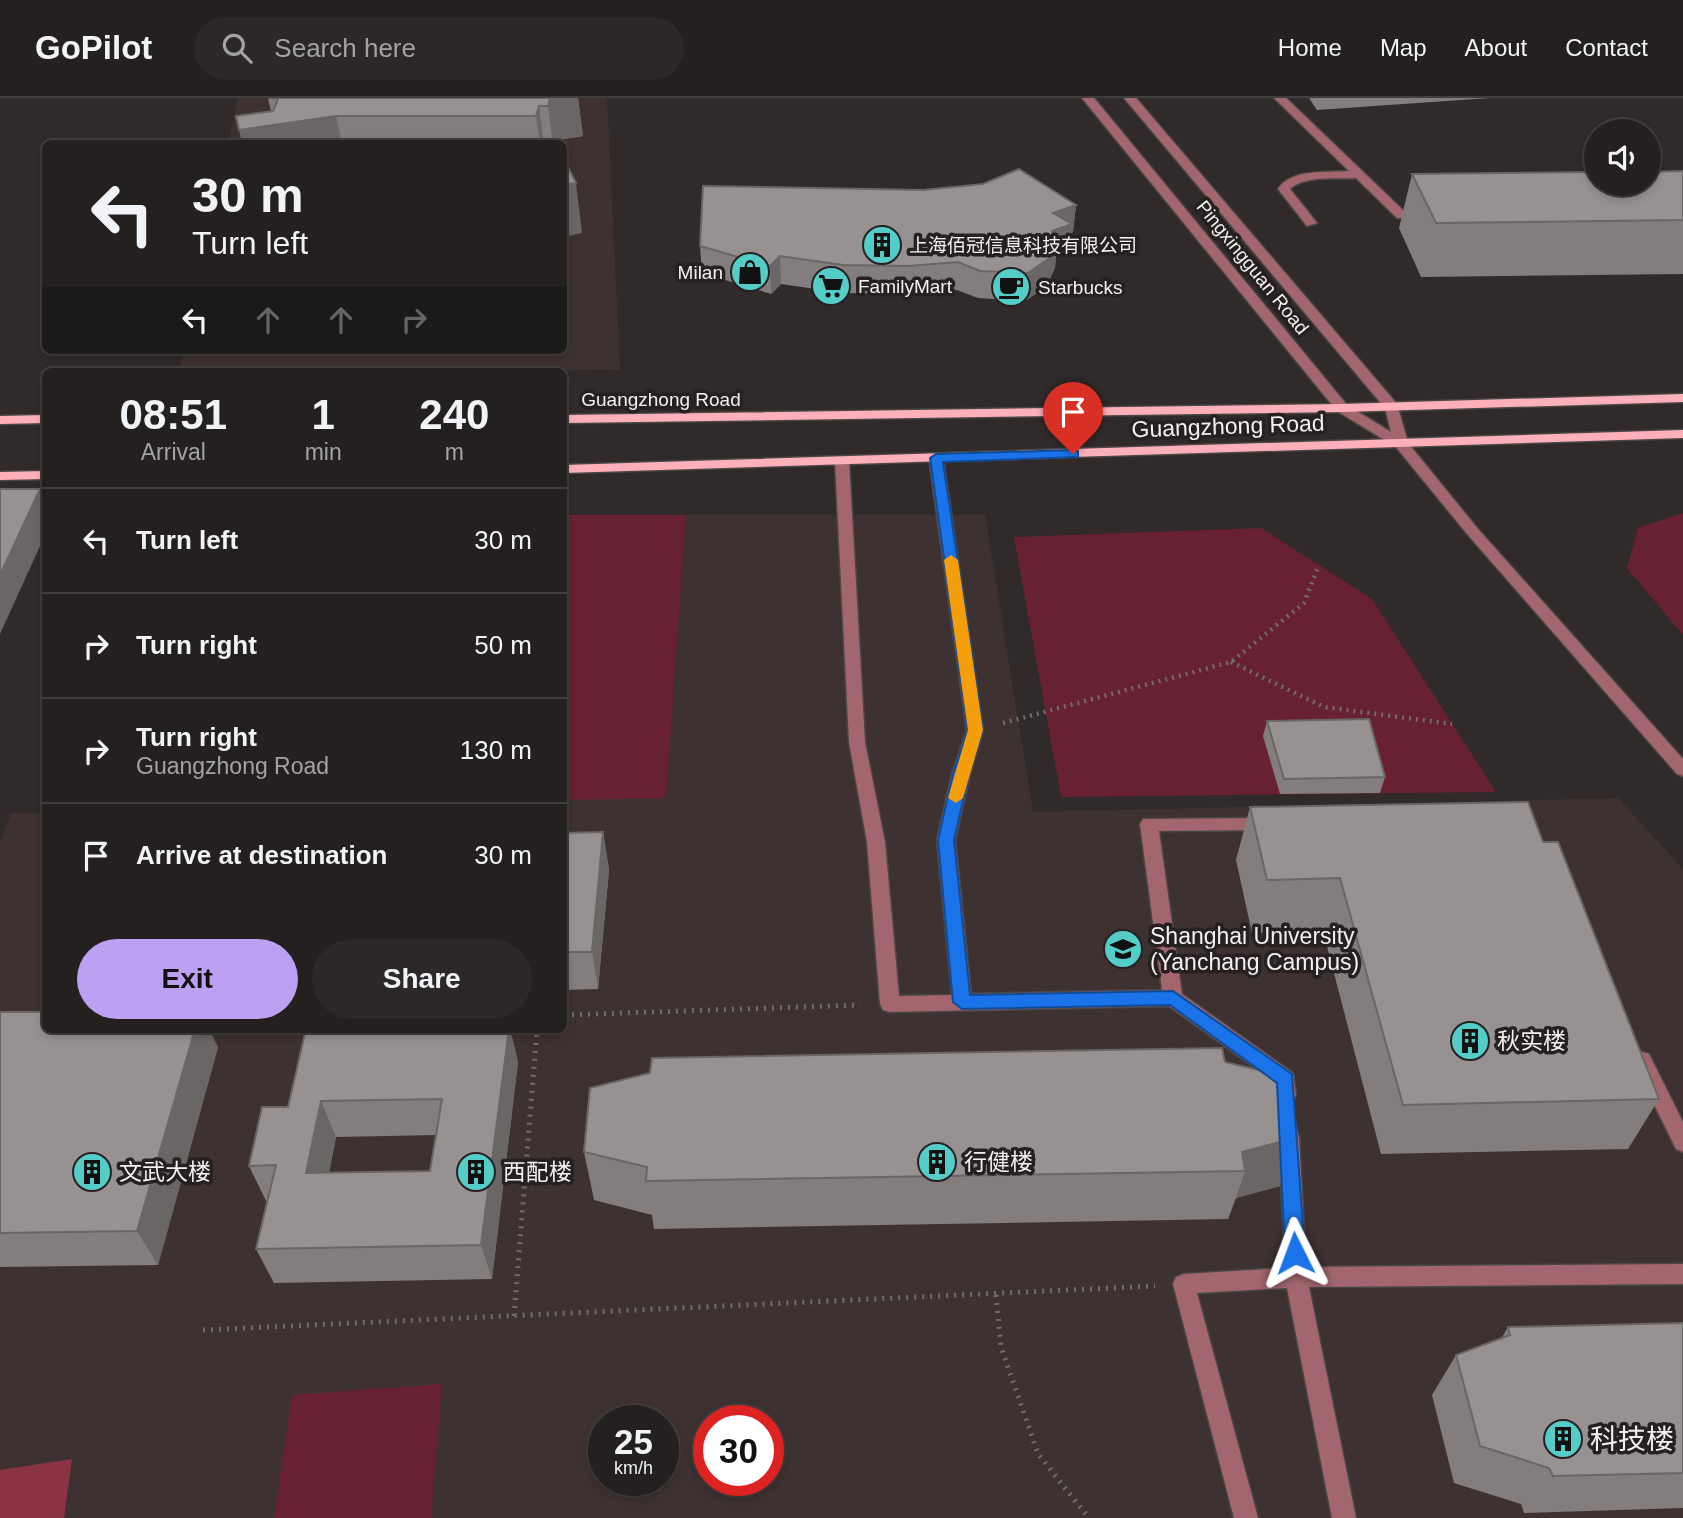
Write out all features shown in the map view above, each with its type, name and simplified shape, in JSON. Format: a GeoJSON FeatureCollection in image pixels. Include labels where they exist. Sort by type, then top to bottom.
{"type":"FeatureCollection","features":[{"type":"Feature","properties":{"kind":"main road","name":"Guangzhong Road"},"geometry":{"type":"LineString","coordinates":[[567,419],[1342,408],[1683,398]]}},
{"type":"Feature","properties":{"kind":"main road"},"geometry":{"type":"LineString","coordinates":[[0,419],[42,419]]}},
{"type":"Feature","properties":{"kind":"main road","name":"Guangzhong Road"},"geometry":{"type":"LineString","coordinates":[[567,469],[1683,435]]}},
{"type":"Feature","properties":{"kind":"main road"},"geometry":{"type":"LineString","coordinates":[[0,476],[42,475]]}},
{"type":"Feature","properties":{"kind":"street","name":"Pingxingguan Road"},"geometry":{"type":"LineString","coordinates":[[1088,98],[1342,408],[1401,444],[1473,532],[1683,770]]}},
{"type":"Feature","properties":{"kind":"street","name":"Pingxingguan Road"},"geometry":{"type":"LineString","coordinates":[[1130,98],[1392,407],[1401,444]]}},
{"type":"Feature","properties":{"kind":"street"},"geometry":{"type":"LineString","coordinates":[[1280,98],[1401,215],[1441,214]]}},
{"type":"Feature","properties":{"kind":"street"},"geometry":{"type":"LineString","coordinates":[[1311,223],[1284,189],[1288,183],[1302,178],[1358,174]]}},
{"type":"Feature","properties":{"kind":"street"},"geometry":{"type":"LineString","coordinates":[[936,458],[975,730],[961,774],[946,840],[962,1002]]}},
{"type":"Feature","properties":{"kind":"street"},"geometry":{"type":"LineString","coordinates":[[842,461],[857,742],[876,842],[890,1004],[1173,998],[1286,1079],[1296,1278],[1344,1518]]}},
{"type":"Feature","properties":{"kind":"street"},"geometry":{"type":"LineString","coordinates":[[1173,998],[1149,824],[1288,823]]}},
{"type":"Feature","properties":{"kind":"street"},"geometry":{"type":"LineString","coordinates":[[1634,1044],[1683,1143]]}},
{"type":"Feature","properties":{"kind":"street"},"geometry":{"type":"LineString","coordinates":[[1246,1518],[1184,1284],[1296,1278],[1683,1274]]}},
{"type":"Feature","properties":{"kind":"path"},"geometry":{"type":"LineString","coordinates":[[975,730],[1231,662],[1304,603],[1319,565]]}},
{"type":"Feature","properties":{"kind":"path"},"geometry":{"type":"LineString","coordinates":[[1231,662],[1324,707],[1452,724]]}},
{"type":"Feature","properties":{"kind":"path"},"geometry":{"type":"LineString","coordinates":[[567,1015],[890,1004]]}},
{"type":"Feature","properties":{"kind":"path"},"geometry":{"type":"LineString","coordinates":[[514,1316],[537,1033]]}},
{"type":"Feature","properties":{"kind":"path"},"geometry":{"type":"LineString","coordinates":[[203,1330],[996,1295],[1184,1284]]}},
{"type":"Feature","properties":{"kind":"path"},"geometry":{"type":"LineString","coordinates":[[996,1295],[1000,1347],[1038,1454],[1089,1518]]}},
{"type":"Feature","properties":{"kind":"shaded area"},"geometry":{"type":"Polygon","coordinates":[[[238,98],[607,98],[620,370],[181,368],[183,354],[567,354],[567,140],[229,140],[238,98]]]}},
{"type":"Feature","properties":{"kind":"shaded area"},"geometry":{"type":"Polygon","coordinates":[[[1683,513],[1683,635],[1627,568],[1638,528],[1683,513]]]}},
{"type":"Feature","properties":{"kind":"shaded area"},"geometry":{"type":"Polygon","coordinates":[[[567,515],[686,515],[666,798],[567,800],[567,515]]]}},
{"type":"Feature","properties":{"kind":"shaded area","name":"Shanghai University (Yanchang Campus)"},"geometry":{"type":"Polygon","coordinates":[[[686,515],[985,515],[1033,812],[1618,798],[1683,869],[1683,1518],[0,1518],[0,842],[11,813],[42,813],[42,1033],[567,1033],[567,800],[666,797],[686,515]]]}},
{"type":"Feature","properties":{"kind":"shaded area"},"geometry":{"type":"Polygon","coordinates":[[[1261,528],[1372,599],[1496,792],[1061,797],[1014,537],[1261,528]]]}},
{"type":"Feature","properties":{"kind":"shaded area"},"geometry":{"type":"Polygon","coordinates":[[[442,1384],[431,1518],[274,1518],[292,1395],[442,1384]]]}},
{"type":"Feature","properties":{"kind":"shaded area"},"geometry":{"type":"Polygon","coordinates":[[[72,1459],[64,1518],[0,1518],[0,1470],[72,1459]]]}},
{"type":"Feature","properties":{"kind":"building"},"geometry":{"type":"Polygon","coordinates":[[[269,98],[550,98],[548,106],[539,106],[536,116],[336,116],[239,130],[236,116],[273,111],[278,99],[269,98]]]}},
{"type":"Feature","properties":{"kind":"building"},"geometry":{"type":"Polygon","coordinates":[[[567,165],[576,183],[567,184],[567,165]]]}},
{"type":"Feature","properties":{"kind":"building","name":"上海佰冠信息科技有限公司"},"geometry":{"type":"Polygon","coordinates":[[[1019,169],[1076,205],[1053,213],[1072,224],[1052,231],[1058,241],[1048,259],[1028,273],[980,271],[958,262],[908,266],[843,265],[780,256],[770,266],[700,246],[703,186],[923,190],[983,184],[1019,169]]]}},
{"type":"Feature","properties":{"kind":"building"},"geometry":{"type":"Polygon","coordinates":[[[1683,171],[1683,220],[1436,223],[1412,174],[1584,172],[1584,196],[1661,196],[1661,172],[1683,171]]]}},
{"type":"Feature","properties":{"kind":"building"},"geometry":{"type":"Polygon","coordinates":[[[0,489],[40,489],[0,575],[0,489]]]}},
{"type":"Feature","properties":{"kind":"building"},"geometry":{"type":"Polygon","coordinates":[[[1369,719],[1385,777],[1284,779],[1267,721],[1369,719]]]}},
{"type":"Feature","properties":{"kind":"building","name":"秋实楼"},"geometry":{"type":"Polygon","coordinates":[[[1528,802],[1543,842],[1558,842],[1659,1099],[1403,1105],[1340,878],[1267,880],[1250,807],[1528,802]]]}},
{"type":"Feature","properties":{"kind":"building"},"geometry":{"type":"Polygon","coordinates":[[[603,832],[592,952],[567,952],[567,833],[603,832]]]}},
{"type":"Feature","properties":{"kind":"building","name":"文武大楼"},"geometry":{"type":"Polygon","coordinates":[[[0,1012],[42,1012],[42,1033],[194,1033],[137,1231],[0,1233],[0,1012]]]}},
{"type":"Feature","properties":{"kind":"building"},"geometry":{"type":"Polygon","coordinates":[[[305,1033],[508,1033],[481,1245],[256,1249],[276,1165],[249,1166],[262,1107],[288,1107],[305,1033]],[[442,1099],[321,1101],[306,1173],[430,1171],[442,1099]]]}},
{"type":"Feature","properties":{"kind":"building"},"geometry":{"type":"Polygon","coordinates":[[[1222,1048],[1225,1062],[1287,1077],[1298,1137],[1242,1152],[1245,1171],[646,1181],[647,1167],[584,1152],[590,1088],[650,1073],[652,1058],[1222,1048]]]}},
{"type":"Feature","properties":{"kind":"building","name":"科技楼"},"geometry":{"type":"Polygon","coordinates":[[[1683,1323],[1683,1473],[1553,1476],[1549,1468],[1480,1446],[1456,1355],[1510,1335],[1508,1327],[1683,1323]]]}},
{"type":"Feature","properties":{"kind":"slow traffic"},"geometry":{"type":"LineString","coordinates":[[951,560],[975,730],[956,798]]}},
{"type":"Feature","properties":{"kind":"place","name":"上海佰冠信息科技有限公司"},"geometry":{"type":"Point","coordinates":[882,245]}},
{"type":"Feature","properties":{"kind":"place","name":"Milan"},"geometry":{"type":"Point","coordinates":[750,272]}},
{"type":"Feature","properties":{"kind":"place","name":"FamilyMart"},"geometry":{"type":"Point","coordinates":[831,286]}},
{"type":"Feature","properties":{"kind":"place","name":"Starbucks"},"geometry":{"type":"Point","coordinates":[1011,287]}},
{"type":"Feature","properties":{"kind":"place","name":"Shanghai University (Yanchang Campus)"},"geometry":{"type":"Point","coordinates":[1123,949]}},
{"type":"Feature","properties":{"kind":"place","name":"秋实楼"},"geometry":{"type":"Point","coordinates":[1470,1041]}},
{"type":"Feature","properties":{"kind":"place","name":"行健楼"},"geometry":{"type":"Point","coordinates":[937,1162]}},
{"type":"Feature","properties":{"kind":"place","name":"文武大楼"},"geometry":{"type":"Point","coordinates":[92,1172]}},
{"type":"Feature","properties":{"kind":"place","name":"西配楼"},"geometry":{"type":"Point","coordinates":[476,1172]}},
{"type":"Feature","properties":{"kind":"place","name":"科技楼"},"geometry":{"type":"Point","coordinates":[1563,1439]}},
{"type":"Feature","properties":{"kind":"route"},"geometry":{"type":"LineString","coordinates":[[1073,454],[936,458],[975,730],[961,774],[946,840],[962,1002],[1173,998],[1286,1079],[1295,1253]]}}]}
